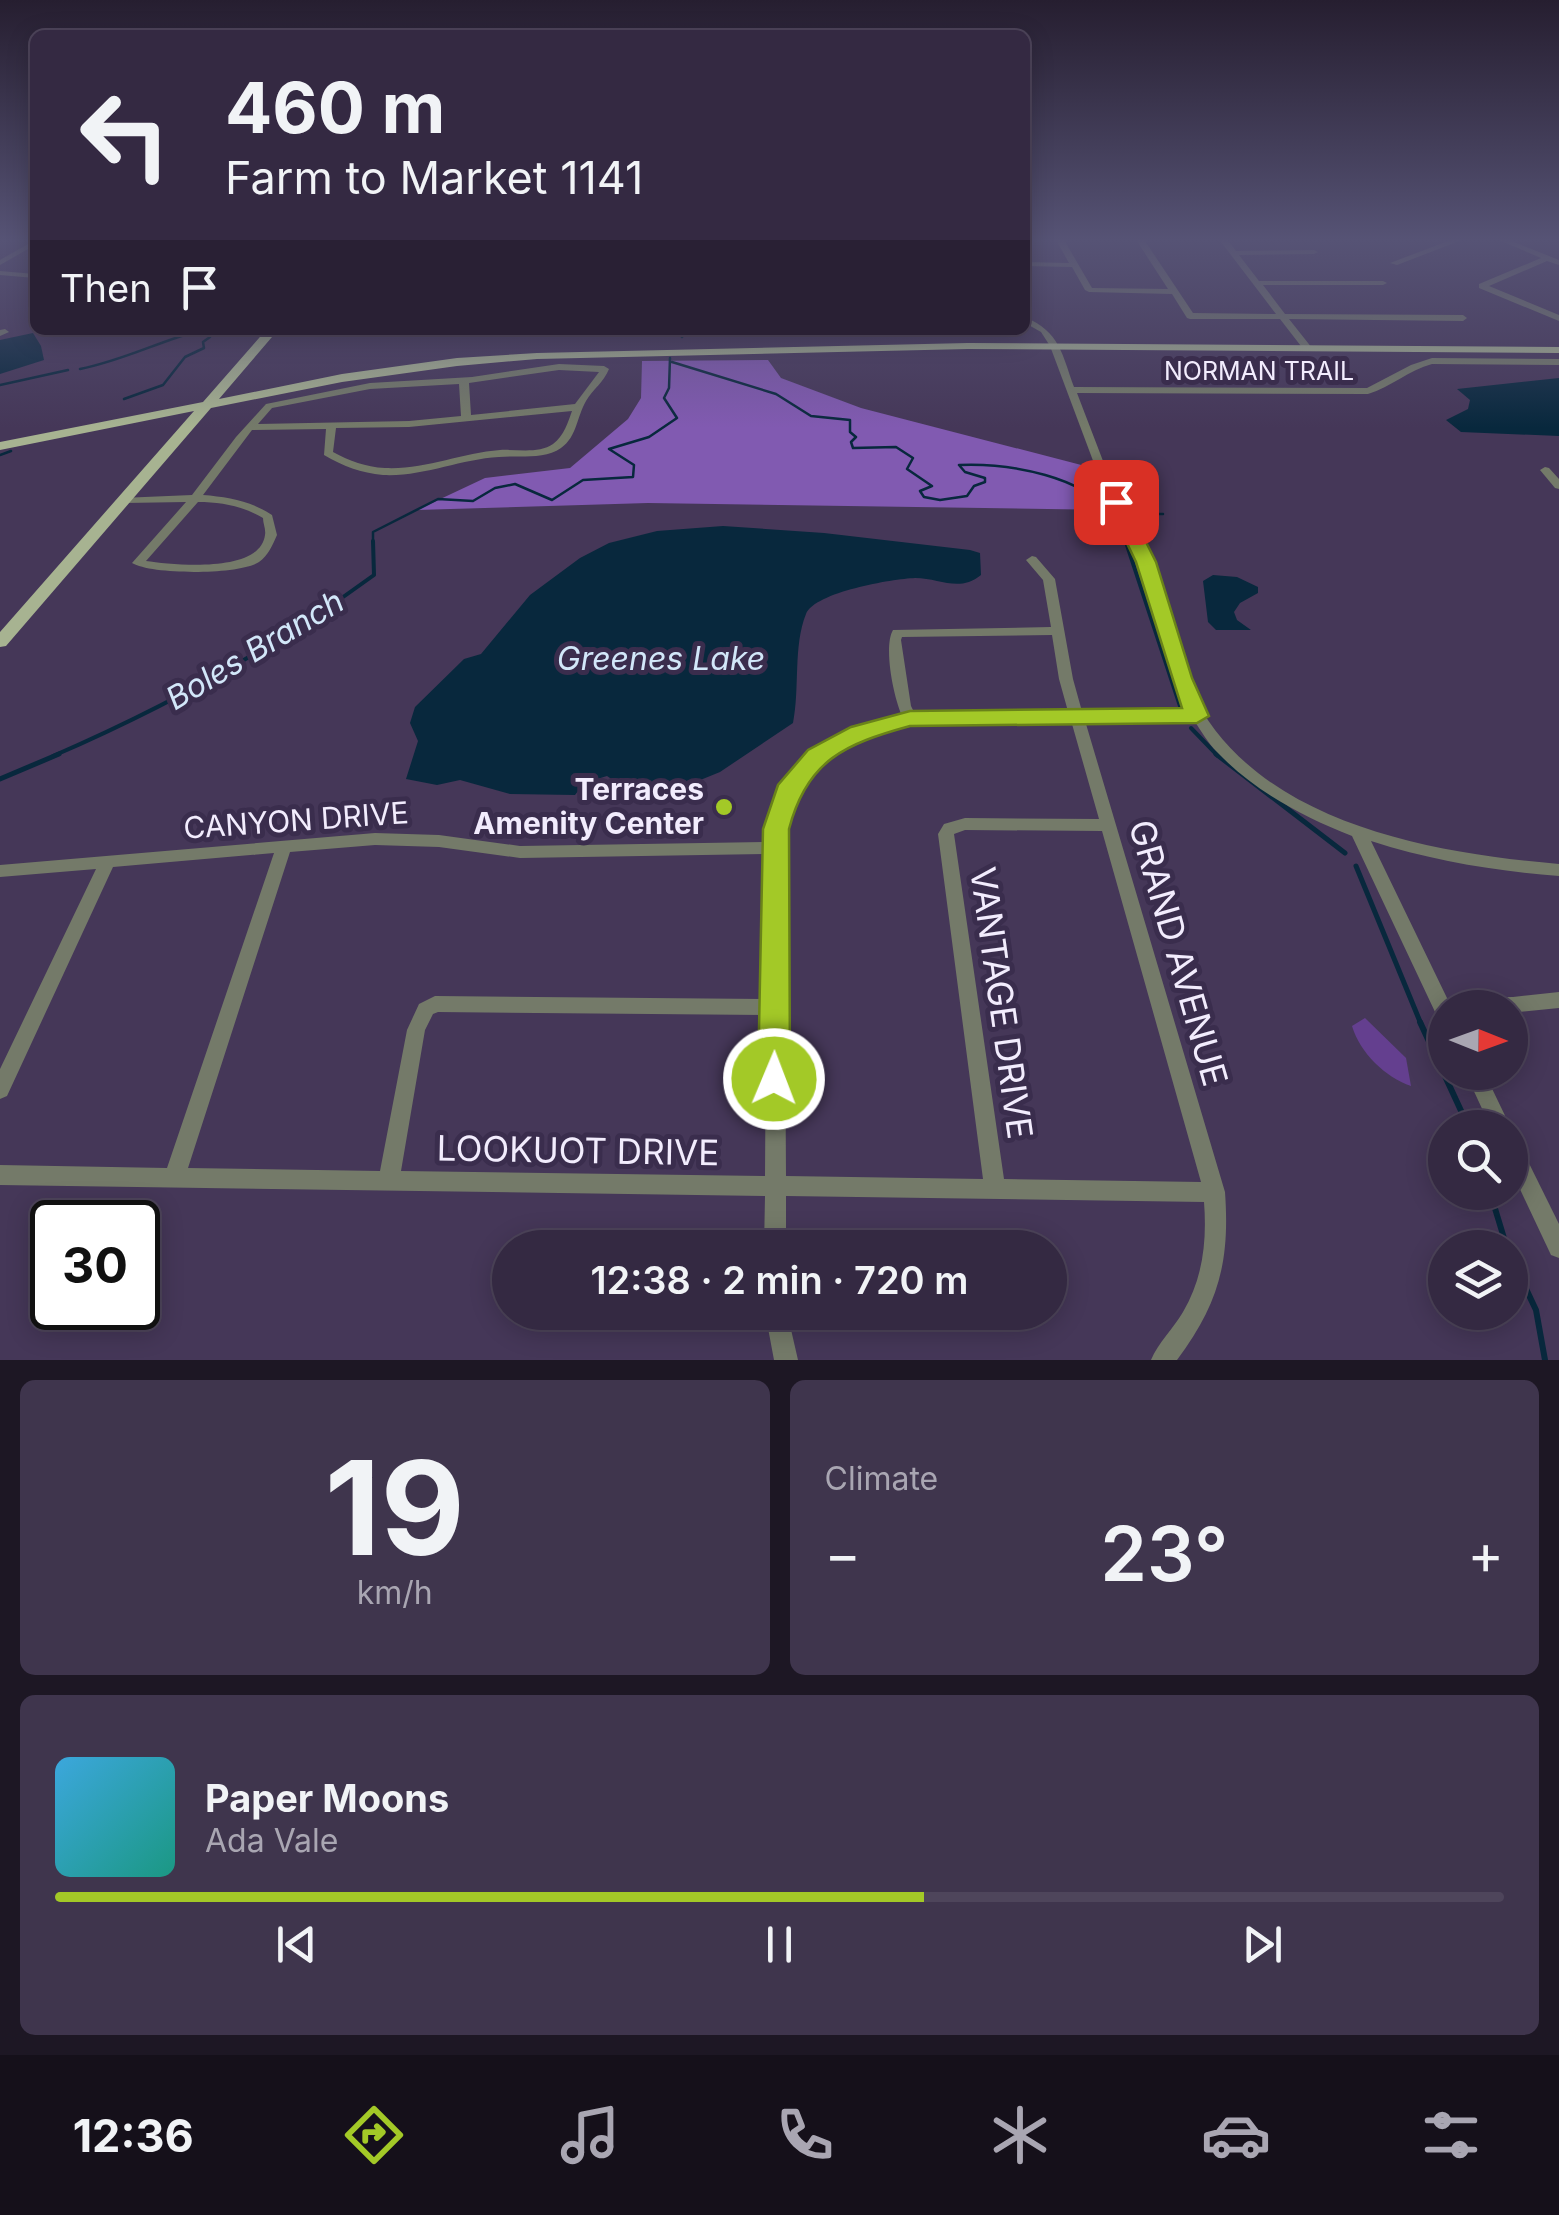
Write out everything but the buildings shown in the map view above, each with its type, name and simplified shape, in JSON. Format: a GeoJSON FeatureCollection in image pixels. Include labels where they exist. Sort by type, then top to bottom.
{"type":"FeatureCollection","features":[{"type":"Feature","properties":{"kind":"main road"},"geometry":{"type":"LineString","coordinates":[[0,642],[268,335]]}},
{"type":"Feature","properties":{"kind":"main road"},"geometry":{"type":"LineString","coordinates":[[0,436],[463,360],[737,346],[1052,342],[1559,350]]}},
{"type":"Feature","properties":{"kind":"main road"},"geometry":{"type":"LineString","coordinates":[[1303,344],[1559,342]]}},
{"type":"Feature","properties":{"kind":"main road"},"geometry":{"type":"LineString","coordinates":[[0,446],[213,398]]}},
{"type":"Feature","properties":{"kind":"street"},"geometry":{"type":"LineString","coordinates":[[1182,301],[1190,316],[1463,318]]}},
{"type":"Feature","properties":{"kind":"street"},"geometry":{"type":"LineString","coordinates":[[1271,301],[1303,344]]}},
{"type":"Feature","properties":{"kind":"street"},"geometry":{"type":"LineString","coordinates":[[1519,301],[1559,318]]}},
{"type":"Feature","properties":{"kind":"street"},"geometry":{"type":"LineString","coordinates":[[1030,324],[1052,342],[1104,476],[1146,562],[1181,678],[1197,716],[1212,736],[1261,780],[1359,834],[1392,846],[1460,860],[1559,870]]}},
{"type":"Feature","properties":{"kind":"street"},"geometry":{"type":"LineString","coordinates":[[463,360],[458,376],[464,381],[466,416]]}},
{"type":"Feature","properties":{"kind":"street","name":"NORMAN TRAIL"},"geometry":{"type":"LineString","coordinates":[[1070,390],[1368,391],[1391,383],[1412,365],[1432,361],[1559,362]]}},
{"type":"Feature","properties":{"kind":"street"},"geometry":{"type":"LineString","coordinates":[[125,500],[194,500],[241,503],[268,517],[271,535],[252,562],[174,568],[138,563],[194,500],[269,406],[370,386],[464,381],[545,368],[603,367],[602,378],[578,407],[562,440],[552,448],[489,455],[421,471],[375,473],[352,468],[328,454],[331,428]]}},
{"type":"Feature","properties":{"kind":"street"},"geometry":{"type":"LineString","coordinates":[[251,427],[408,424],[578,407]]}},
{"type":"Feature","properties":{"kind":"street"},"geometry":{"type":"LineString","coordinates":[[1545,470],[1559,486]]}},
{"type":"Feature","properties":{"kind":"street","name":"GRAND AVENUE"},"geometry":{"type":"LineString","coordinates":[[1032,560],[1049,579],[1076,719],[1214,1192],[1217,1253],[1210,1284],[1198,1312],[1163,1360]]}},
{"type":"Feature","properties":{"kind":"street"},"geometry":{"type":"LineString","coordinates":[[910,719],[904,706],[896,656],[894,640],[898,633],[1058,630]]}},
{"type":"Feature","properties":{"kind":"street"},"geometry":{"type":"LineString","coordinates":[[774,1230],[776,848],[779,810],[786,792],[817,756],[859,732],[910,719],[1197,716]]}},
{"type":"Feature","properties":{"kind":"street","name":"VANTAGE DRIVE"},"geometry":{"type":"LineString","coordinates":[[995,1189],[945,841],[950,828],[965,824],[1106,825]]}},
{"type":"Feature","properties":{"kind":"street"},"geometry":{"type":"LineString","coordinates":[[1359,834],[1433,990]]}},
{"type":"Feature","properties":{"kind":"street","name":"CANYON DRIVE"},"geometry":{"type":"LineString","coordinates":[[0,871],[417,839],[520,852],[776,848]]}},
{"type":"Feature","properties":{"kind":"street"},"geometry":{"type":"LineString","coordinates":[[174,1178],[284,848]]}},
{"type":"Feature","properties":{"kind":"street"},"geometry":{"type":"LineString","coordinates":[[0,1090],[107,862]]}},
{"type":"Feature","properties":{"kind":"street"},"geometry":{"type":"LineString","coordinates":[[1528,1003],[1559,1000]]}},
{"type":"Feature","properties":{"kind":"street"},"geometry":{"type":"LineString","coordinates":[[389,1181],[416,1030],[426,1009],[447,1002],[775,1008]]}},
{"type":"Feature","properties":{"kind":"street","name":"LOOKUOT DRIVE"},"geometry":{"type":"LineString","coordinates":[[0,1175],[1214,1192]]}},
{"type":"Feature","properties":{"kind":"street"},"geometry":{"type":"LineString","coordinates":[[1528,1183],[1559,1247]]}},
{"type":"Feature","properties":{"kind":"street"},"geometry":{"type":"LineString","coordinates":[[780,1330],[786,1360]]}},
{"type":"Feature","properties":{"kind":"shaded area"},"geometry":{"type":"Polygon","coordinates":[[[768,360],[781,378],[861,408],[1089,467],[1112,510],[648,503],[417,510],[485,478],[570,468],[628,419],[641,398],[642,361],[768,360]]]}},
{"type":"Feature","properties":{"kind":"shaded area"},"geometry":{"type":"Polygon","coordinates":[[[1365,1018],[1406,1058],[1411,1086],[1383,1070],[1361,1046],[1352,1026],[1365,1018]]]}},
{"type":"Feature","properties":{"kind":"water"},"geometry":{"type":"Polygon","coordinates":[[[34,335],[44,360],[0,374],[0,340],[34,335]]]}},
{"type":"Feature","properties":{"kind":"water"},"geometry":{"type":"Polygon","coordinates":[[[1559,378],[1559,436],[1461,432],[1446,420],[1468,409],[1470,400],[1457,389],[1559,378]]]}},
{"type":"Feature","properties":{"kind":"water","name":"Greenes Lake"},"geometry":{"type":"Polygon","coordinates":[[[723,526],[970,550],[980,553],[981,575],[957,584],[915,578],[873,584],[838,593],[812,606],[799,640],[793,723],[720,772],[693,783],[636,791],[618,801],[613,800],[616,782],[607,776],[584,783],[575,795],[510,794],[460,780],[437,785],[406,779],[418,741],[410,723],[415,707],[464,659],[481,654],[530,595],[580,558],[609,543],[657,531],[723,526]]]}},
{"type":"Feature","properties":{"kind":"water"},"geometry":{"type":"Polygon","coordinates":[[[1213,575],[1237,577],[1258,587],[1258,593],[1240,603],[1234,612],[1237,620],[1251,630],[1216,630],[1208,622],[1203,581],[1213,575]]]}},
{"type":"Feature","properties":{"kind":"waterway"},"geometry":{"type":"LineString","coordinates":[[80,369],[186,335]]}},
{"type":"Feature","properties":{"kind":"waterway"},"geometry":{"type":"LineString","coordinates":[[124,399],[163,385],[185,357],[204,348],[203,342],[210,337],[207,335]]}},
{"type":"Feature","properties":{"kind":"waterway","name":"Boles Branch"},"geometry":{"type":"LineString","coordinates":[[373,541],[373,532],[438,499],[473,501],[495,488],[515,484],[552,500],[583,480],[633,477],[634,465],[609,449],[649,437],[677,418],[664,398],[669,388],[670,358]]}},
{"type":"Feature","properties":{"kind":"waterway"},"geometry":{"type":"LineString","coordinates":[[672,362],[776,394],[811,416],[850,420],[850,432],[856,437],[851,442],[853,448],[896,447],[913,458],[907,469],[932,486],[920,491],[924,497],[940,500],[967,496],[974,486],[985,482],[985,478],[965,472],[959,465],[1000,466],[1067,483],[1103,505],[1115,521]]}},
{"type":"Feature","properties":{"kind":"waterway"},"geometry":{"type":"LineString","coordinates":[[0,385],[68,370]]}},
{"type":"Feature","properties":{"kind":"waterway"},"geometry":{"type":"LineString","coordinates":[[0,455],[11,451]]}},
{"type":"Feature","properties":{"kind":"waterway"},"geometry":{"type":"LineString","coordinates":[[1136,514],[1163,514]]}},
{"type":"Feature","properties":{"kind":"waterway","name":"Boles Branch"},"geometry":{"type":"LineString","coordinates":[[53,756],[219,674],[336,602],[374,575],[373,541]]}},
{"type":"Feature","properties":{"kind":"waterway"},"geometry":{"type":"LineString","coordinates":[[1127,545],[1182,712]]}},
{"type":"Feature","properties":{"kind":"waterway"},"geometry":{"type":"LineString","coordinates":[[1191,728],[1216,754]]}},
{"type":"Feature","properties":{"kind":"waterway","name":"Boles Branch"},"geometry":{"type":"LineString","coordinates":[[0,779],[59,754]]}},
{"type":"Feature","properties":{"kind":"waterway"},"geometry":{"type":"LineString","coordinates":[[1216,754],[1345,853]]}},
{"type":"Feature","properties":{"kind":"waterway"},"geometry":{"type":"LineString","coordinates":[[1356,866],[1421,1024]]}},
{"type":"Feature","properties":{"kind":"waterway"},"geometry":{"type":"LineString","coordinates":[[1420,1022],[1461,1110]]}},
{"type":"Feature","properties":{"kind":"waterway"},"geometry":{"type":"LineString","coordinates":[[1495,1210],[1502,1230]]}},
{"type":"Feature","properties":{"kind":"waterway"},"geometry":{"type":"LineString","coordinates":[[1528,1293],[1536,1310],[1545,1360]]}},
{"type":"Feature","properties":{"kind":"place","name":"Terraces Amenity Center"},"geometry":{"type":"Point","coordinates":[724,807]}},
{"type":"Feature","properties":{"kind":"route"},"geometry":{"type":"LineString","coordinates":[[774,1079],[776,829],[786,792],[817,756],[859,732],[910,719],[1197,716],[1181,678],[1146,562],[1116,502]]}}]}
